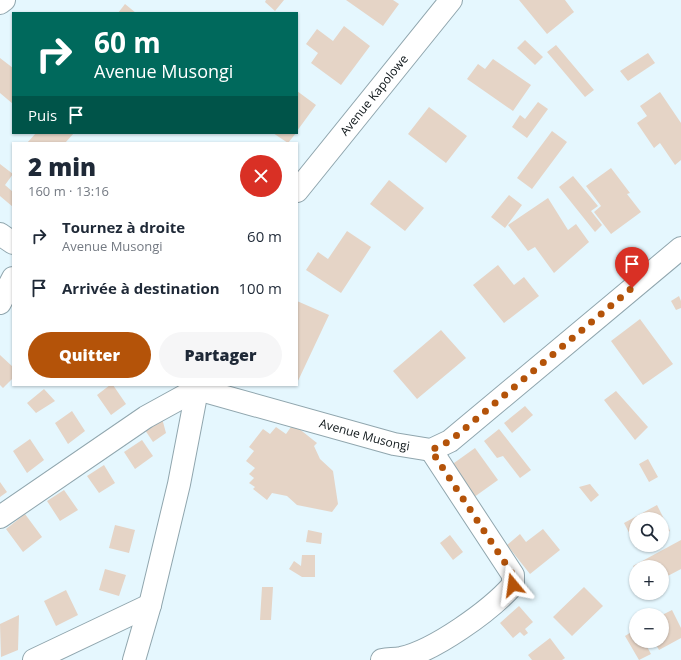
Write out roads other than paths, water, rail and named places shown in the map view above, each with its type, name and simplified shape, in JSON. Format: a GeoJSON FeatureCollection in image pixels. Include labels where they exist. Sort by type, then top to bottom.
{"type":"FeatureCollection","features":[{"type":"Feature","properties":{"kind":"street"},"geometry":{"type":"LineString","coordinates":[[0,3],[4,0]]}},
{"type":"Feature","properties":{"kind":"street","name":"Avenue Kapolowe"},"geometry":{"type":"LineString","coordinates":[[298,190],[450,0]]}},
{"type":"Feature","properties":{"kind":"street"},"geometry":{"type":"LineString","coordinates":[[0,234],[12,242]]}},
{"type":"Feature","properties":{"kind":"street"},"geometry":{"type":"LineString","coordinates":[[382,660],[401,658],[426,648],[446,637],[477,618],[513,585],[513,575],[431,450],[450,441],[681,248]]}},
{"type":"Feature","properties":{"kind":"street"},"geometry":{"type":"LineString","coordinates":[[0,302],[12,280]]}},
{"type":"Feature","properties":{"kind":"street"},"geometry":{"type":"LineString","coordinates":[[0,517],[146,417],[195,386]]}},
{"type":"Feature","properties":{"kind":"street"},"geometry":{"type":"LineString","coordinates":[[134,660],[150,605],[179,484],[195,386]]}},
{"type":"Feature","properties":{"kind":"street","name":"Avenue Musongi"},"geometry":{"type":"LineString","coordinates":[[195,386],[394,444],[431,450]]}},
{"type":"Feature","properties":{"kind":"street"},"geometry":{"type":"LineString","coordinates":[[34,660],[150,605]]}}]}
